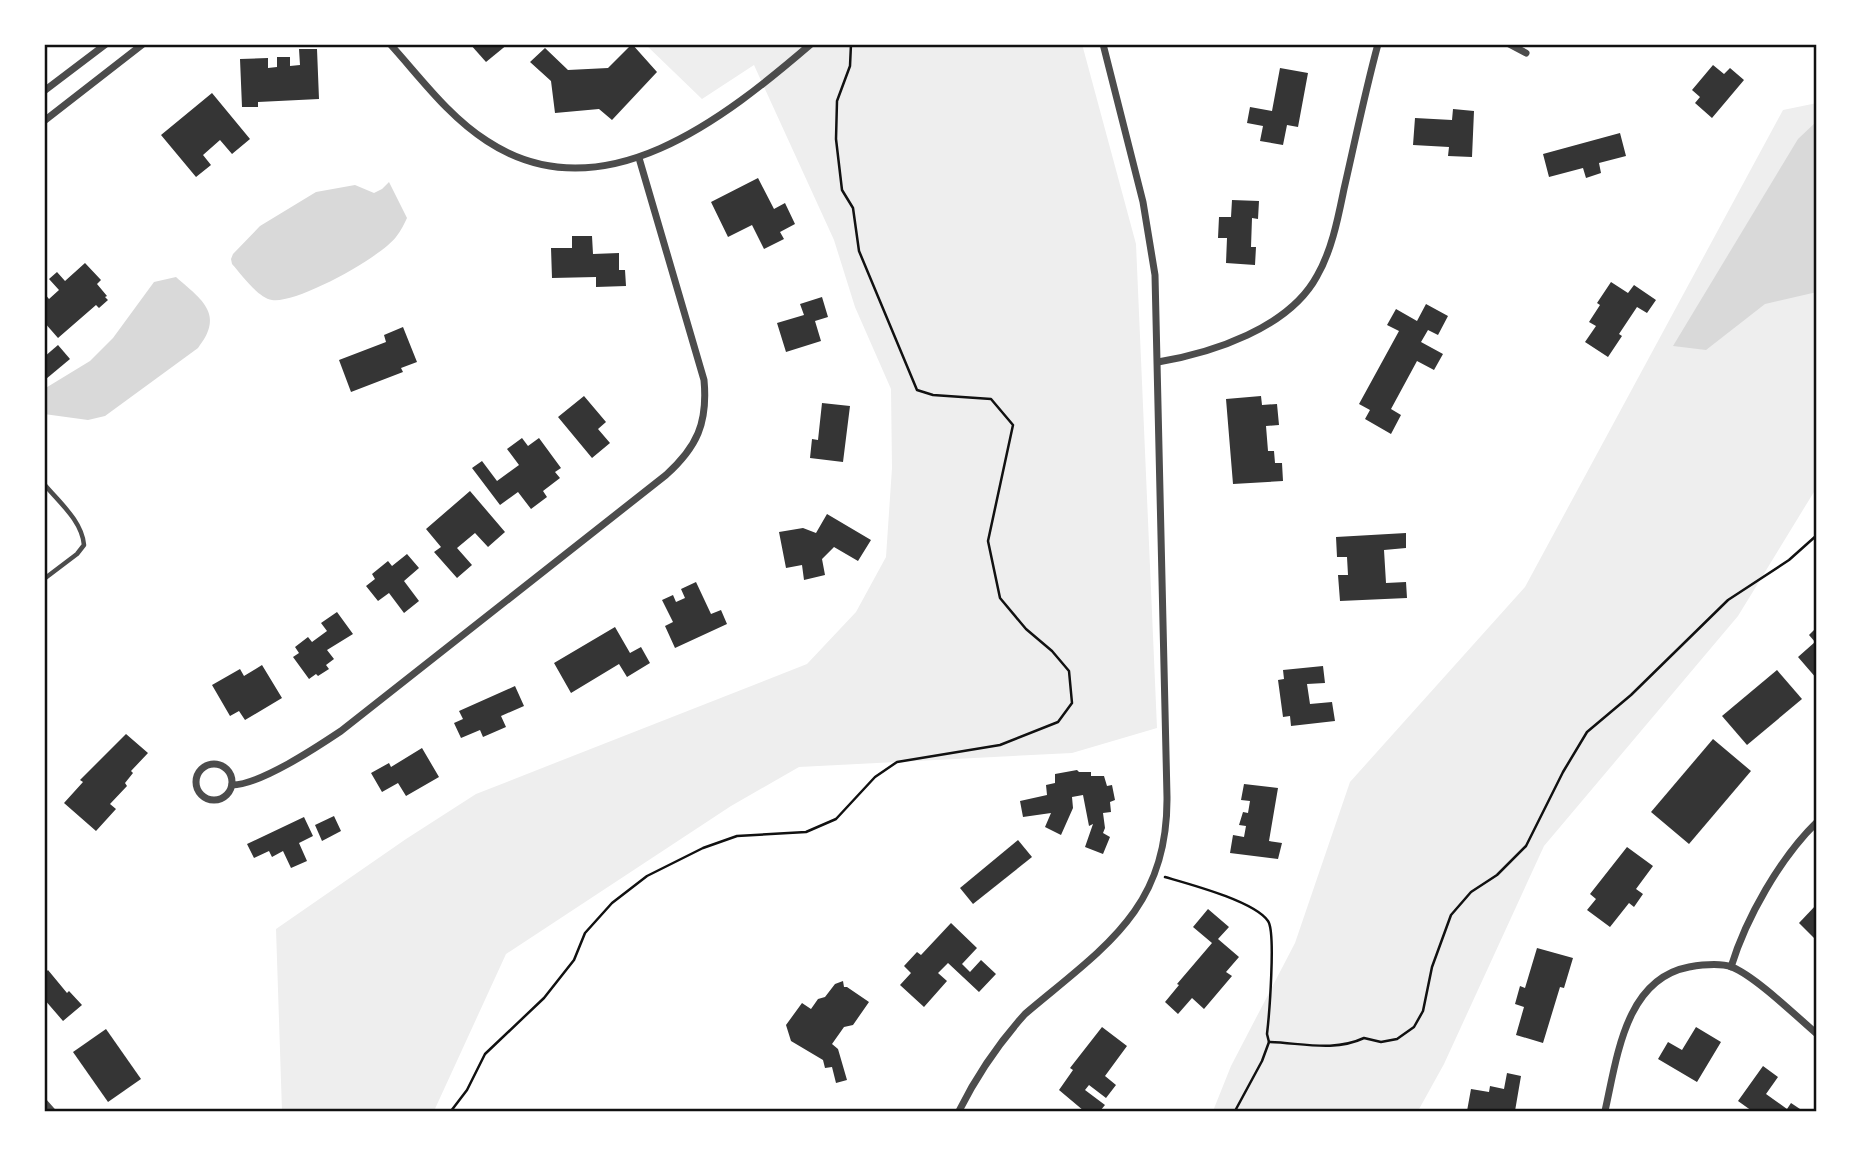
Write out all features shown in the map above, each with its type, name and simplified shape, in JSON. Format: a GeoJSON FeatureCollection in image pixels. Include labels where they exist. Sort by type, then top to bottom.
{"type":"FeatureCollection","features":[{"type":"Feature","properties":{"kind":"street"},"geometry":{"type":"LineString","coordinates":[[44,91],[106,44]]}},
{"type":"Feature","properties":{"kind":"street"},"geometry":{"type":"LineString","coordinates":[[44,121],[143,44]]}},
{"type":"Feature","properties":{"kind":"street"},"geometry":{"type":"LineString","coordinates":[[390,44],[467,127],[498,148],[535,162],[569,167],[605,166],[662,149],[744,99],[811,44]]}},
{"type":"Feature","properties":{"kind":"street"},"geometry":{"type":"LineString","coordinates":[[959,1111],[999,1044],[1025,1014],[1124,928],[1146,894],[1163,847],[1167,816],[1157,304],[1152,246],[1103,44]]}},
{"type":"Feature","properties":{"kind":"street"},"geometry":{"type":"LineString","coordinates":[[1158,362],[1188,357],[1250,334],[1274,320],[1298,300],[1317,277],[1338,216],[1378,44]]}},
{"type":"Feature","properties":{"kind":"street"},"geometry":{"type":"LineString","coordinates":[[1509,44],[1526,53]]}},
{"type":"Feature","properties":{"kind":"street"},"geometry":{"type":"LineString","coordinates":[[232,785],[249,782],[318,747],[341,731],[666,475],[692,448],[704,418],[704,380],[639,158]]}},
{"type":"Feature","properties":{"kind":"street"},"geometry":{"type":"LineString","coordinates":[[209,764],[218,764],[231,776],[232,785],[229,793],[222,799],[205,799],[198,793],[196,776],[209,764]]}},
{"type":"Feature","properties":{"kind":"street"},"geometry":{"type":"LineString","coordinates":[[1731,967],[1739,940],[1755,910],[1796,846],[1817,822]]}},
{"type":"Feature","properties":{"kind":"street"},"geometry":{"type":"LineString","coordinates":[[1605,1111],[1623,1032],[1656,980],[1677,969],[1701,965],[1731,967],[1760,986],[1817,1034]]}},
{"type":"Feature","properties":{"kind":"street"},"geometry":{"type":"LineString","coordinates":[[44,1101],[52,1111]]}},
{"type":"Feature","properties":{"kind":"lane"},"geometry":{"type":"LineString","coordinates":[[44,484],[72,517],[83,534],[84,545],[77,554],[44,579]]}},
{"type":"Feature","properties":{"kind":"path"},"geometry":{"type":"LineString","coordinates":[[451,1111],[467,1090],[485,1054],[544,998],[574,960],[585,933],[612,903],[647,876],[703,848],[737,836],[806,832],[836,819],[875,777],[897,762],[1000,745],[1058,722],[1072,703],[1069,671],[1052,651],[1026,629],[1000,598],[988,541],[1013,425],[991,399],[933,395],[917,390],[859,251],[853,208],[842,190],[836,139],[836,101],[850,66],[851,44]]}},
{"type":"Feature","properties":{"kind":"path"},"geometry":{"type":"LineString","coordinates":[[1269,1042],[1336,1046],[1364,1038],[1381,1042],[1397,1039],[1414,1027],[1423,1011],[1432,967],[1451,915],[1471,892],[1497,875],[1526,846],[1563,772],[1587,732],[1631,695],[1728,600],[1789,560],[1817,535]]}},
{"type":"Feature","properties":{"kind":"path"},"geometry":{"type":"LineString","coordinates":[[1155,874],[1223,895],[1268,920],[1271,947],[1267,1034],[1269,1042],[1236,1111]]}},
{"type":"Feature","properties":{"kind":"shaded area"},"geometry":{"type":"Polygon","coordinates":[[[645,44],[1082,44],[1136,244],[1157,728],[1072,753],[799,767],[731,806],[506,954],[434,1111],[282,1111],[276,929],[476,794],[807,664],[856,612],[886,557],[892,468],[891,389],[855,307],[834,240],[754,65],[702,99],[645,44]]]}},
{"type":"Feature","properties":{"kind":"shaded area"},"geometry":{"type":"Polygon","coordinates":[[[1817,103],[1817,487],[1738,616],[1544,846],[1444,1064],[1418,1111],[1213,1111],[1231,1066],[1295,943],[1350,782],[1525,587],[1783,110],[1817,103]]]}},
{"type":"Feature","properties":{"kind":"shaded area"},"geometry":{"type":"Polygon","coordinates":[[[1817,121],[1817,292],[1765,304],[1706,350],[1673,346],[1798,139],[1817,121]]]}},
{"type":"Feature","properties":{"kind":"shaded area"},"geometry":{"type":"Polygon","coordinates":[[[389,182],[407,218],[402,228],[387,246],[338,278],[300,295],[272,300],[255,290],[232,264],[233,254],[260,226],[316,192],[355,185],[374,193],[389,182]]]}},
{"type":"Feature","properties":{"kind":"shaded area"},"geometry":{"type":"Polygon","coordinates":[[[176,277],[202,301],[210,317],[210,326],[198,348],[105,416],[88,420],[44,414],[44,389],[90,361],[113,338],[154,282],[176,277]]]}},
{"type":"Feature","properties":{"kind":"building"},"geometry":{"type":"Polygon","coordinates":[[[470,44],[508,44],[486,62],[470,44]]]}},
{"type":"Feature","properties":{"kind":"building"},"geometry":{"type":"Polygon","coordinates":[[[632,44],[657,72],[612,120],[599,109],[555,113],[551,81],[530,62],[545,48],[568,70],[608,68],[632,44]]]}},
{"type":"Feature","properties":{"kind":"building"},"geometry":{"type":"Polygon","coordinates":[[[299,49],[317,49],[319,99],[258,102],[258,107],[242,107],[240,59],[268,58],[268,68],[277,67],[277,57],[290,57],[290,66],[300,65],[299,49]]]}},
{"type":"Feature","properties":{"kind":"building"},"geometry":{"type":"Polygon","coordinates":[[[1713,65],[1724,74],[1730,68],[1744,80],[1712,118],[1695,103],[1700,97],[1692,90],[1713,65]]]}},
{"type":"Feature","properties":{"kind":"building"},"geometry":{"type":"Polygon","coordinates":[[[1280,68],[1308,73],[1298,127],[1287,125],[1283,145],[1260,141],[1263,126],[1247,123],[1250,107],[1272,111],[1280,68]]]}},
{"type":"Feature","properties":{"kind":"building"},"geometry":{"type":"Polygon","coordinates":[[[212,93],[250,139],[232,154],[220,140],[203,155],[211,165],[196,177],[161,135],[212,93]]]}},
{"type":"Feature","properties":{"kind":"building"},"geometry":{"type":"Polygon","coordinates":[[[1453,109],[1474,111],[1472,157],[1448,156],[1449,147],[1413,145],[1415,118],[1452,120],[1453,109]]]}},
{"type":"Feature","properties":{"kind":"building"},"geometry":{"type":"Polygon","coordinates":[[[1620,133],[1626,156],[1599,163],[1601,173],[1586,178],[1583,168],[1549,177],[1543,154],[1620,133]]]}},
{"type":"Feature","properties":{"kind":"building"},"geometry":{"type":"Polygon","coordinates":[[[758,178],[774,209],[785,203],[795,224],[780,232],[784,239],[764,249],[752,225],[728,237],[711,202],[758,178]]]}},
{"type":"Feature","properties":{"kind":"building"},"geometry":{"type":"Polygon","coordinates":[[[1232,200],[1259,201],[1258,219],[1252,218],[1251,247],[1256,247],[1255,265],[1226,263],[1227,238],[1218,238],[1219,217],[1231,217],[1232,200]]]}},
{"type":"Feature","properties":{"kind":"building"},"geometry":{"type":"Polygon","coordinates":[[[572,236],[592,236],[593,254],[619,253],[619,270],[625,270],[626,286],[596,287],[596,277],[552,278],[551,248],[572,248],[572,236]]]}},
{"type":"Feature","properties":{"kind":"building"},"geometry":{"type":"Polygon","coordinates":[[[85,263],[101,280],[97,284],[108,300],[99,308],[96,305],[58,338],[44,322],[44,293],[49,299],[59,290],[49,279],[57,272],[65,281],[85,263]]]}},
{"type":"Feature","properties":{"kind":"building"},"geometry":{"type":"Polygon","coordinates":[[[1611,282],[1628,293],[1634,285],[1656,300],[1647,313],[1637,307],[1608,357],[1585,342],[1596,326],[1589,322],[1600,305],[1597,303],[1611,282]]]}},
{"type":"Feature","properties":{"kind":"building"},"geometry":{"type":"Polygon","coordinates":[[[822,297],[828,317],[815,321],[821,341],[786,352],[777,323],[804,315],[800,304],[822,297]]]}},
{"type":"Feature","properties":{"kind":"building"},"geometry":{"type":"Polygon","coordinates":[[[1426,304],[1448,316],[1438,335],[1428,330],[1421,342],[1443,354],[1434,370],[1417,361],[1391,409],[1401,415],[1391,434],[1365,419],[1370,410],[1359,404],[1399,331],[1387,325],[1396,309],[1417,321],[1426,304]]]}},
{"type":"Feature","properties":{"kind":"building"},"geometry":{"type":"Polygon","coordinates":[[[403,327],[417,362],[401,368],[403,372],[351,392],[339,360],[386,342],[384,335],[403,327]]]}},
{"type":"Feature","properties":{"kind":"building"},"geometry":{"type":"Polygon","coordinates":[[[58,345],[70,359],[46,379],[44,357],[58,345]]]}},
{"type":"Feature","properties":{"kind":"building"},"geometry":{"type":"Polygon","coordinates":[[[584,396],[606,422],[598,429],[610,443],[592,458],[558,417],[584,396]]]}},
{"type":"Feature","properties":{"kind":"building"},"geometry":{"type":"Polygon","coordinates":[[[1261,396],[1262,405],[1277,404],[1279,425],[1266,426],[1268,451],[1274,451],[1275,463],[1282,463],[1283,481],[1233,484],[1226,399],[1261,396]]]}},
{"type":"Feature","properties":{"kind":"building"},"geometry":{"type":"Polygon","coordinates":[[[822,403],[850,406],[843,462],[810,458],[812,439],[818,440],[822,403]]]}},
{"type":"Feature","properties":{"kind":"building"},"geometry":{"type":"Polygon","coordinates":[[[522,438],[528,446],[539,438],[561,468],[555,472],[560,478],[543,491],[547,497],[531,509],[518,492],[500,505],[472,468],[482,461],[497,481],[519,465],[507,449],[522,438]]]}},
{"type":"Feature","properties":{"kind":"building"},"geometry":{"type":"Polygon","coordinates":[[[470,491],[505,532],[488,547],[475,533],[457,548],[472,565],[457,578],[434,552],[441,547],[426,529],[470,491]]]}},
{"type":"Feature","properties":{"kind":"building"},"geometry":{"type":"Polygon","coordinates":[[[827,514],[871,540],[858,561],[834,547],[822,559],[825,575],[804,580],[802,565],[786,568],[779,532],[803,528],[816,533],[827,514]]]}},
{"type":"Feature","properties":{"kind":"building"},"geometry":{"type":"Polygon","coordinates":[[[1406,533],[1406,548],[1384,550],[1386,583],[1406,582],[1407,598],[1340,601],[1338,575],[1348,575],[1347,557],[1337,557],[1336,537],[1406,533]]]}},
{"type":"Feature","properties":{"kind":"building"},"geometry":{"type":"Polygon","coordinates":[[[407,554],[419,568],[404,581],[419,601],[404,613],[389,593],[378,601],[366,586],[375,579],[372,574],[388,561],[392,566],[407,554]]]}},
{"type":"Feature","properties":{"kind":"building"},"geometry":{"type":"Polygon","coordinates":[[[696,582],[711,614],[721,610],[727,624],[675,648],[665,626],[673,622],[662,600],[673,595],[676,602],[685,598],[681,589],[696,582]]]}},
{"type":"Feature","properties":{"kind":"building"},"geometry":{"type":"Polygon","coordinates":[[[337,612],[353,634],[327,650],[334,659],[326,665],[329,669],[309,679],[293,657],[299,653],[295,647],[308,637],[312,642],[327,631],[321,623],[337,612]]]}},
{"type":"Feature","properties":{"kind":"building"},"geometry":{"type":"Polygon","coordinates":[[[615,627],[630,653],[641,647],[650,663],[627,677],[619,664],[571,693],[554,663],[615,627]]]}},
{"type":"Feature","properties":{"kind":"building"},"geometry":{"type":"Polygon","coordinates":[[[1817,627],[1817,679],[1798,657],[1815,642],[1809,635],[1817,627]]]}},
{"type":"Feature","properties":{"kind":"building"},"geometry":{"type":"Polygon","coordinates":[[[262,665],[282,698],[245,720],[239,711],[230,716],[212,685],[240,669],[244,676],[262,665]]]}},
{"type":"Feature","properties":{"kind":"building"},"geometry":{"type":"Polygon","coordinates":[[[1323,666],[1325,683],[1307,684],[1310,704],[1332,702],[1335,721],[1291,726],[1290,716],[1283,717],[1278,680],[1284,679],[1283,670],[1323,666]]]}},
{"type":"Feature","properties":{"kind":"building"},"geometry":{"type":"Polygon","coordinates":[[[1777,670],[1802,699],[1747,745],[1722,716],[1777,670]]]}},
{"type":"Feature","properties":{"kind":"building"},"geometry":{"type":"Polygon","coordinates":[[[515,686],[524,706],[501,716],[506,727],[483,737],[480,730],[461,738],[454,723],[463,719],[459,711],[515,686]]]}},
{"type":"Feature","properties":{"kind":"building"},"geometry":{"type":"Polygon","coordinates":[[[126,734],[148,753],[131,771],[133,773],[125,783],[127,786],[110,804],[116,809],[96,831],[64,803],[83,782],[80,780],[126,734]]]}},
{"type":"Feature","properties":{"kind":"building"},"geometry":{"type":"Polygon","coordinates":[[[1713,739],[1751,771],[1689,844],[1651,812],[1713,739]]]}},
{"type":"Feature","properties":{"kind":"building"},"geometry":{"type":"Polygon","coordinates":[[[422,748],[439,777],[406,796],[398,783],[382,792],[371,773],[389,763],[391,767],[422,748]]]}},
{"type":"Feature","properties":{"kind":"building"},"geometry":{"type":"Polygon","coordinates":[[[1077,770],[1091,772],[1091,776],[1104,776],[1107,786],[1112,785],[1115,800],[1110,802],[1111,812],[1103,813],[1103,833],[1110,837],[1103,854],[1085,847],[1093,824],[1089,826],[1083,795],[1072,797],[1073,808],[1061,835],[1045,827],[1051,813],[1023,817],[1020,801],[1047,795],[1046,785],[1055,783],[1055,774],[1077,770]]]}},
{"type":"Feature","properties":{"kind":"building"},"geometry":{"type":"Polygon","coordinates":[[[1244,784],[1278,788],[1269,841],[1282,843],[1278,859],[1230,853],[1233,835],[1244,837],[1246,826],[1239,825],[1243,812],[1248,813],[1250,801],[1241,800],[1244,784]]]}},
{"type":"Feature","properties":{"kind":"building"},"geometry":{"type":"Polygon","coordinates":[[[334,816],[341,831],[322,841],[315,825],[334,816]]]}},
{"type":"Feature","properties":{"kind":"building"},"geometry":{"type":"Polygon","coordinates":[[[304,817],[313,836],[299,843],[307,861],[291,868],[283,851],[272,857],[269,851],[254,858],[247,844],[304,817]]]}},
{"type":"Feature","properties":{"kind":"building"},"geometry":{"type":"Polygon","coordinates":[[[1018,840],[1032,857],[973,904],[960,888],[1018,840]]]}},
{"type":"Feature","properties":{"kind":"building"},"geometry":{"type":"Polygon","coordinates":[[[1627,847],[1653,866],[1636,889],[1643,894],[1634,907],[1629,903],[1610,927],[1587,910],[1596,899],[1590,894],[1627,847]]]}},
{"type":"Feature","properties":{"kind":"building"},"geometry":{"type":"Polygon","coordinates":[[[1817,904],[1817,941],[1799,923],[1817,904]]]}},
{"type":"Feature","properties":{"kind":"building"},"geometry":{"type":"Polygon","coordinates":[[[1208,909],[1229,927],[1218,939],[1239,957],[1226,972],[1232,976],[1204,1009],[1192,998],[1178,1014],[1165,1002],[1212,943],[1193,927],[1208,909]]]}},
{"type":"Feature","properties":{"kind":"building"},"geometry":{"type":"Polygon","coordinates":[[[951,923],[977,948],[962,964],[970,972],[981,960],[996,974],[979,992],[948,963],[938,973],[947,981],[924,1007],[900,985],[911,973],[904,966],[917,952],[921,955],[951,923]]]}},
{"type":"Feature","properties":{"kind":"building"},"geometry":{"type":"Polygon","coordinates":[[[1537,948],[1573,958],[1564,988],[1560,987],[1543,1043],[1516,1035],[1524,1007],[1515,1004],[1520,986],[1525,988],[1537,948]]]}},
{"type":"Feature","properties":{"kind":"building"},"geometry":{"type":"Polygon","coordinates":[[[48,970],[67,993],[69,991],[82,1005],[63,1021],[44,999],[44,974],[48,970]]]}},
{"type":"Feature","properties":{"kind":"building"},"geometry":{"type":"Polygon","coordinates":[[[843,981],[844,987],[869,1002],[853,1025],[844,1027],[832,1044],[838,1049],[847,1080],[836,1083],[832,1067],[825,1068],[823,1060],[791,1041],[786,1025],[802,1003],[811,1009],[835,984],[843,981]]]}},
{"type":"Feature","properties":{"kind":"building"},"geometry":{"type":"Polygon","coordinates":[[[1102,1027],[1127,1046],[1105,1076],[1116,1085],[1106,1098],[1089,1085],[1085,1090],[1105,1105],[1100,1111],[1084,1111],[1059,1090],[1073,1070],[1070,1068],[1102,1027]]]}},
{"type":"Feature","properties":{"kind":"building"},"geometry":{"type":"Polygon","coordinates":[[[1696,1027],[1721,1042],[1697,1082],[1658,1059],[1668,1042],[1682,1050],[1696,1027]]]}},
{"type":"Feature","properties":{"kind":"building"},"geometry":{"type":"Polygon","coordinates":[[[106,1029],[141,1079],[108,1102],[73,1052],[106,1029]]]}},
{"type":"Feature","properties":{"kind":"building"},"geometry":{"type":"Polygon","coordinates":[[[1763,1066],[1778,1077],[1766,1094],[1787,1109],[1791,1103],[1803,1111],[1752,1111],[1738,1101],[1763,1066]]]}},
{"type":"Feature","properties":{"kind":"building"},"geometry":{"type":"Polygon","coordinates":[[[1507,1073],[1521,1076],[1515,1111],[1467,1111],[1471,1089],[1489,1092],[1490,1086],[1504,1089],[1507,1073]]]}}]}
